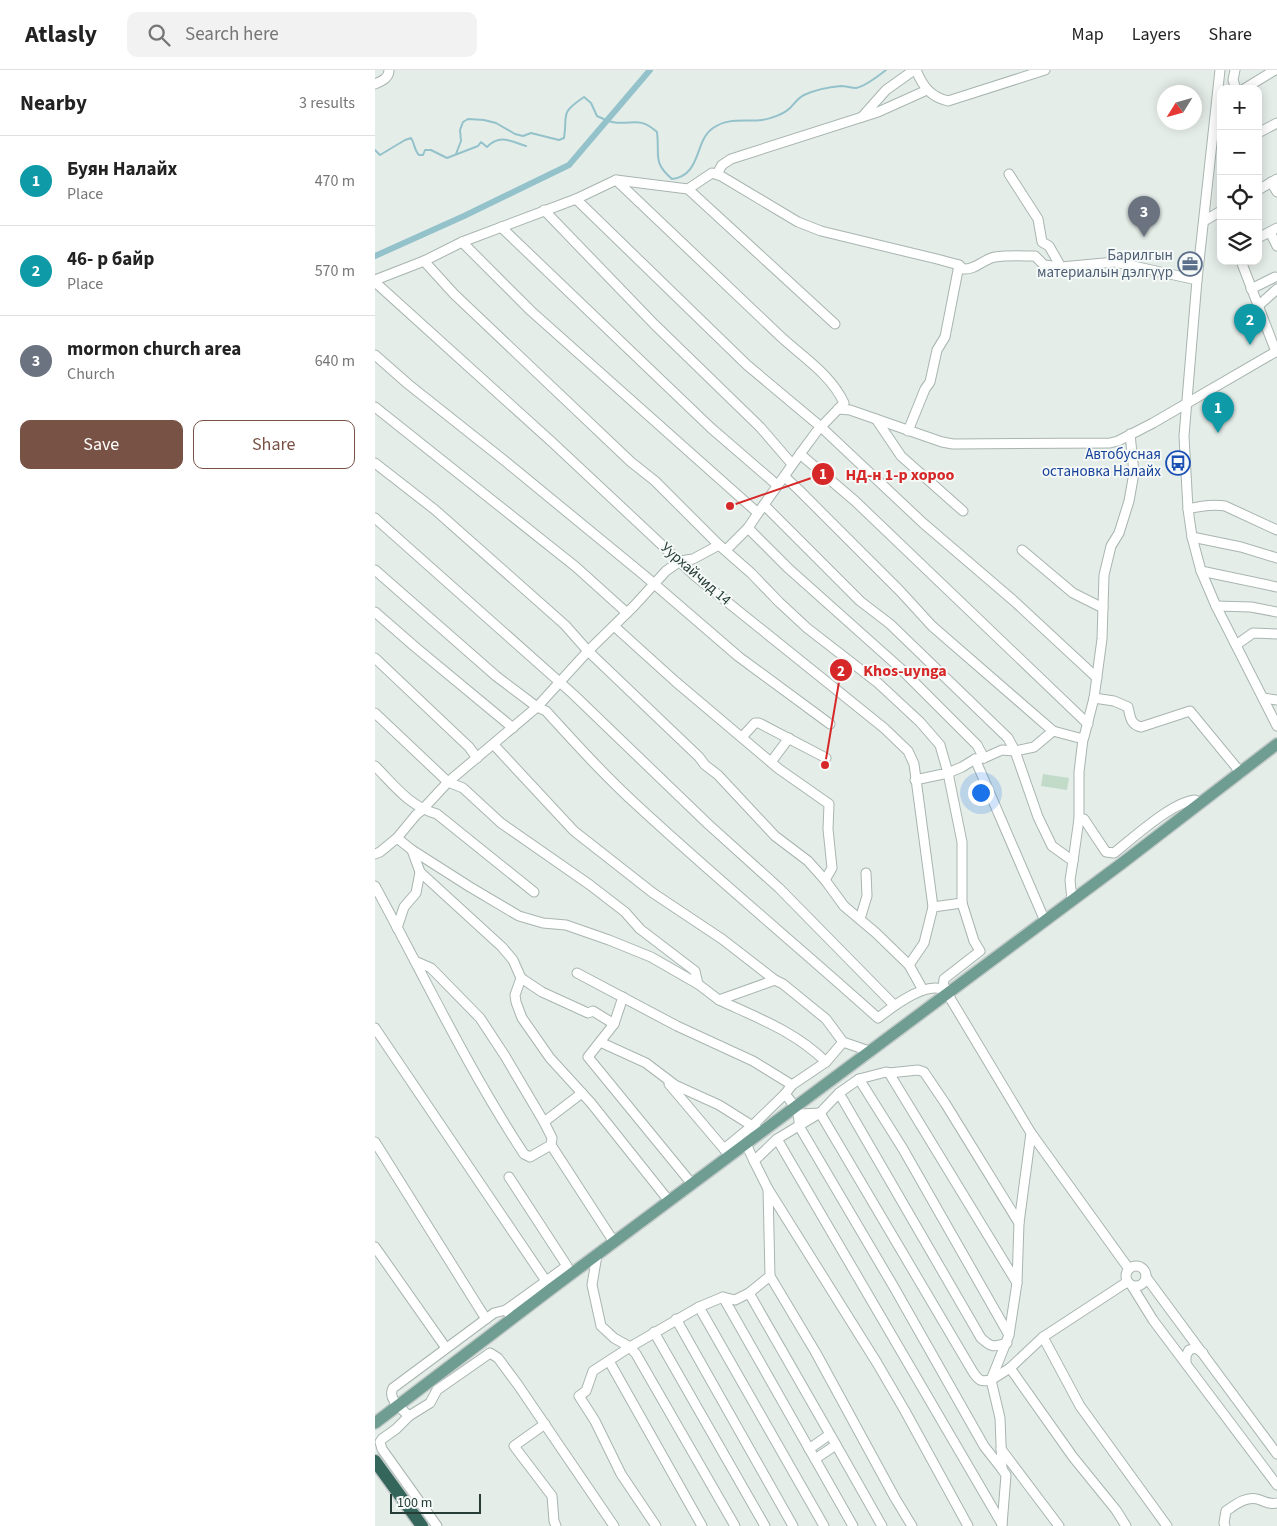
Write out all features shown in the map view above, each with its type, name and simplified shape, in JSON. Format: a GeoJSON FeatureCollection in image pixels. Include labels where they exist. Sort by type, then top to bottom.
{"type":"FeatureCollection","features":[{"type":"Feature","properties":{"kind":"highway"},"geometry":{"type":"LineString","coordinates":[[379,1460],[425,1522]]}},
{"type":"Feature","properties":{"kind":"main road"},"geometry":{"type":"LineString","coordinates":[[375,1423],[509,1314],[597,1255],[692,1184],[727,1152],[746,1144],[757,1129],[798,1110],[947,990],[1045,921],[1277,744]]}},
{"type":"Feature","properties":{"kind":"street"},"geometry":{"type":"LineString","coordinates":[[375,84],[383,81],[389,74],[389,70]]}},
{"type":"Feature","properties":{"kind":"street"},"geometry":{"type":"LineString","coordinates":[[862,117],[886,90],[915,70],[927,90],[937,98],[948,101],[1045,70]]}},
{"type":"Feature","properties":{"kind":"street"},"geometry":{"type":"LineString","coordinates":[[1219,70],[1197,280],[1184,436],[1188,509],[1192,537],[1201,570],[1216,606],[1277,726]]}},
{"type":"Feature","properties":{"kind":"street"},"geometry":{"type":"LineString","coordinates":[[1235,70],[1233,80],[1235,85]]}},
{"type":"Feature","properties":{"kind":"street"},"geometry":{"type":"LineString","coordinates":[[1251,85],[1275,70]]}},
{"type":"Feature","properties":{"kind":"street"},"geometry":{"type":"LineString","coordinates":[[717,174],[722,165],[731,158],[878,112],[927,90]]}},
{"type":"Feature","properties":{"kind":"street"},"geometry":{"type":"LineString","coordinates":[[1262,132],[1277,123]]}},
{"type":"Feature","properties":{"kind":"street"},"geometry":{"type":"LineString","coordinates":[[688,189],[712,173],[717,174],[798,222],[821,232],[959,265],[963,269],[968,270],[995,257],[1035,256],[1045,265],[1061,267],[1115,262],[1197,280]]}},
{"type":"Feature","properties":{"kind":"street"},"geometry":{"type":"LineString","coordinates":[[1009,174],[1038,219],[1042,242],[1049,246],[1061,267]]}},
{"type":"Feature","properties":{"kind":"street"},"geometry":{"type":"LineString","coordinates":[[375,854],[397,838],[415,814],[422,810],[448,782],[537,707],[558,682],[667,571],[680,561],[693,559],[722,547],[748,528],[777,485],[785,477],[792,464],[844,403],[833,384],[616,180]]}},
{"type":"Feature","properties":{"kind":"street"},"geometry":{"type":"LineString","coordinates":[[375,281],[424,261],[462,242],[576,199],[616,180],[688,189],[835,324]]}},
{"type":"Feature","properties":{"kind":"street"},"geometry":{"type":"LineString","coordinates":[[1262,188],[1274,181],[1277,192]]}},
{"type":"Feature","properties":{"kind":"street"},"geometry":{"type":"LineString","coordinates":[[576,199],[747,365],[821,428],[923,523],[1014,601],[1097,678]]}},
{"type":"Feature","properties":{"kind":"street"},"geometry":{"type":"LineString","coordinates":[[544,210],[654,324],[760,427],[792,464]]}},
{"type":"Feature","properties":{"kind":"street"},"geometry":{"type":"LineString","coordinates":[[1204,221],[1217,213]]}},
{"type":"Feature","properties":{"kind":"street"},"geometry":{"type":"LineString","coordinates":[[501,228],[711,428],[777,485]]}},
{"type":"Feature","properties":{"kind":"street"},"geometry":{"type":"LineString","coordinates":[[1273,230],[1277,246]]}},
{"type":"Feature","properties":{"kind":"street"},"geometry":{"type":"LineString","coordinates":[[462,242],[531,312],[758,513]]}},
{"type":"Feature","properties":{"kind":"street"},"geometry":{"type":"LineString","coordinates":[[424,261],[455,294],[631,462],[655,481],[722,547],[751,572],[779,602],[807,628],[878,683],[920,722],[940,745],[948,773],[962,842],[962,903],[979,951],[944,979],[947,990],[1031,1133],[1129,1269]]}},
{"type":"Feature","properties":{"kind":"street"},"geometry":{"type":"LineString","coordinates":[[908,431],[925,389],[930,382],[937,350],[945,337],[959,265]]}},
{"type":"Feature","properties":{"kind":"street"},"geometry":{"type":"LineString","coordinates":[[838,409],[850,410],[908,431],[953,444],[1110,443],[1118,441],[1277,352],[1257,306],[1242,265]]}},
{"type":"Feature","properties":{"kind":"street"},"geometry":{"type":"LineString","coordinates":[[1251,290],[1275,276]]}},
{"type":"Feature","properties":{"kind":"street","name":"Уурхайчид 14"},"geometry":{"type":"LineString","coordinates":[[375,281],[695,576],[884,728],[908,751],[914,764],[933,907]]}},
{"type":"Feature","properties":{"kind":"street"},"geometry":{"type":"LineString","coordinates":[[1257,306],[1277,289]]}},
{"type":"Feature","properties":{"kind":"street"},"geometry":{"type":"LineString","coordinates":[[375,355],[408,384],[505,460],[757,671],[830,724]]}},
{"type":"Feature","properties":{"kind":"street"},"geometry":{"type":"LineString","coordinates":[[375,407],[568,560],[627,613]]}},
{"type":"Feature","properties":{"kind":"street"},"geometry":{"type":"LineString","coordinates":[[876,420],[901,456],[963,511]]}},
{"type":"Feature","properties":{"kind":"street"},"geometry":{"type":"LineString","coordinates":[[1072,900],[1070,880],[1079,819],[1079,772],[1083,739],[1094,698],[1102,639],[1104,575],[1111,546],[1119,533],[1129,501],[1135,472],[1131,434]]}},
{"type":"Feature","properties":{"kind":"street"},"geometry":{"type":"LineString","coordinates":[[800,454],[855,501],[1088,724]]}},
{"type":"Feature","properties":{"kind":"street"},"geometry":{"type":"LineString","coordinates":[[375,463],[434,509],[565,625],[588,651],[699,757],[775,836],[808,861],[844,906],[909,965],[923,990]]}},
{"type":"Feature","properties":{"kind":"street"},"geometry":{"type":"LineString","coordinates":[[785,477],[900,591],[932,626],[1053,731],[1083,739]]}},
{"type":"Feature","properties":{"kind":"street"},"geometry":{"type":"LineString","coordinates":[[764,504],[860,601],[890,624],[1009,738],[1032,802],[1052,846],[1073,860]]}},
{"type":"Feature","properties":{"kind":"street"},"geometry":{"type":"LineString","coordinates":[[1188,509],[1217,504],[1275,527]]}},
{"type":"Feature","properties":{"kind":"street"},"geometry":{"type":"LineString","coordinates":[[375,518],[573,694],[708,824],[779,888],[894,1005]]}},
{"type":"Feature","properties":{"kind":"street"},"geometry":{"type":"LineString","coordinates":[[748,528],[788,568],[900,668],[977,745],[980,758],[1045,921]]}},
{"type":"Feature","properties":{"kind":"street"},"geometry":{"type":"LineString","coordinates":[[1192,537],[1241,547],[1277,558]]}},
{"type":"Feature","properties":{"kind":"street"},"geometry":{"type":"LineString","coordinates":[[1022,550],[1073,593],[1103,608]]}},
{"type":"Feature","properties":{"kind":"street"},"geometry":{"type":"LineString","coordinates":[[375,570],[496,676],[537,707],[546,711],[623,792],[697,861],[789,938],[878,1018],[894,1005],[923,990],[934,988],[947,990]]}},
{"type":"Feature","properties":{"kind":"street"},"geometry":{"type":"LineString","coordinates":[[1201,570],[1277,587]]}},
{"type":"Feature","properties":{"kind":"street"},"geometry":{"type":"LineString","coordinates":[[1216,606],[1251,606],[1277,612]]}},
{"type":"Feature","properties":{"kind":"street"},"geometry":{"type":"LineString","coordinates":[[375,612],[513,728]]}},
{"type":"Feature","properties":{"kind":"street"},"geometry":{"type":"LineString","coordinates":[[614,626],[676,682],[771,762],[829,804],[828,829],[831,868],[825,880]]}},
{"type":"Feature","properties":{"kind":"street"},"geometry":{"type":"LineString","coordinates":[[1236,644],[1253,633],[1277,634]]}},
{"type":"Feature","properties":{"kind":"street"},"geometry":{"type":"LineString","coordinates":[[375,658],[469,747],[477,758]]}},
{"type":"Feature","properties":{"kind":"street"},"geometry":{"type":"LineString","coordinates":[[1094,698],[1114,701],[1128,707],[1132,722],[1136,726],[1141,727],[1190,711],[1241,772]]}},
{"type":"Feature","properties":{"kind":"street"},"geometry":{"type":"LineString","coordinates":[[1263,698],[1277,700]]}},
{"type":"Feature","properties":{"kind":"street"},"geometry":{"type":"LineString","coordinates":[[375,713],[448,782],[463,788],[501,823],[590,885],[625,912],[640,929],[695,971],[698,984]]}},
{"type":"Feature","properties":{"kind":"street"},"geometry":{"type":"LineString","coordinates":[[742,737],[755,724],[759,723],[826,758]]}},
{"type":"Feature","properties":{"kind":"street"},"geometry":{"type":"LineString","coordinates":[[915,780],[948,773],[1002,750],[1015,751],[1034,748],[1053,731]]}},
{"type":"Feature","properties":{"kind":"street"},"geometry":{"type":"LineString","coordinates":[[771,762],[789,738]]}},
{"type":"Feature","properties":{"kind":"street"},"geometry":{"type":"LineString","coordinates":[[494,744],[574,831],[653,893],[722,939],[775,980],[783,984],[826,1019],[843,1042],[869,1052]]}},
{"type":"Feature","properties":{"kind":"street"},"geometry":{"type":"LineString","coordinates":[[375,766],[408,799],[422,810],[437,814],[534,892]]}},
{"type":"Feature","properties":{"kind":"street"},"geometry":{"type":"LineString","coordinates":[[1079,819],[1084,819],[1106,852],[1114,853],[1173,808],[1189,800],[1195,800],[1200,804]]}},
{"type":"Feature","properties":{"kind":"street"},"geometry":{"type":"LineString","coordinates":[[397,838],[412,850],[519,916],[543,923],[566,925],[651,957],[698,984],[719,1000],[795,1036],[814,1049],[826,1062]]}},
{"type":"Feature","properties":{"kind":"street"},"geometry":{"type":"LineString","coordinates":[[412,850],[420,872],[501,947],[513,960],[521,978],[542,992],[588,1013],[593,1011],[614,1024]]}},
{"type":"Feature","properties":{"kind":"street"},"geometry":{"type":"LineString","coordinates":[[397,928],[404,907],[416,893],[420,872]]}},
{"type":"Feature","properties":{"kind":"street"},"geometry":{"type":"LineString","coordinates":[[860,920],[867,896],[866,873]]}},
{"type":"Feature","properties":{"kind":"street"},"geometry":{"type":"LineString","coordinates":[[375,886],[478,1078],[524,1154],[530,1157],[551,1145]]}},
{"type":"Feature","properties":{"kind":"street"},"geometry":{"type":"LineString","coordinates":[[909,965],[924,943],[933,907],[962,903]]}},
{"type":"Feature","properties":{"kind":"street"},"geometry":{"type":"LineString","coordinates":[[415,961],[431,968],[480,1018],[544,1122],[552,1138],[551,1145],[614,1242]]}},
{"type":"Feature","properties":{"kind":"street"},"geometry":{"type":"LineString","coordinates":[[577,973],[677,1026],[753,1060],[792,1085]]}},
{"type":"Feature","properties":{"kind":"street"},"geometry":{"type":"LineString","coordinates":[[521,978],[515,995],[515,1002],[522,1018],[550,1058],[582,1093],[669,1201]]}},
{"type":"Feature","properties":{"kind":"street"},"geometry":{"type":"LineString","coordinates":[[719,1000],[775,980]]}},
{"type":"Feature","properties":{"kind":"street"},"geometry":{"type":"LineString","coordinates":[[623,997],[614,1024],[588,1056],[692,1184]]}},
{"type":"Feature","properties":{"kind":"street"},"geometry":{"type":"LineString","coordinates":[[375,1028],[546,1281]]}},
{"type":"Feature","properties":{"kind":"street"},"geometry":{"type":"LineString","coordinates":[[600,1042],[631,1055],[675,1085],[719,1105],[757,1129]]}},
{"type":"Feature","properties":{"kind":"street"},"geometry":{"type":"LineString","coordinates":[[659,1073],[727,1152],[757,1129],[792,1085],[826,1062],[843,1042]]}},
{"type":"Feature","properties":{"kind":"street"},"geometry":{"type":"LineString","coordinates":[[754,1161],[777,1139],[820,1113],[839,1093],[859,1079],[886,1072],[918,1070],[924,1072],[928,1077],[1019,1224]]}},
{"type":"Feature","properties":{"kind":"street"},"geometry":{"type":"LineString","coordinates":[[889,1073],[1017,1283]]}},
{"type":"Feature","properties":{"kind":"street"},"geometry":{"type":"LineString","coordinates":[[859,1079],[903,1149],[1008,1339]]}},
{"type":"Feature","properties":{"kind":"street"},"geometry":{"type":"LineString","coordinates":[[544,1122],[582,1093]]}},
{"type":"Feature","properties":{"kind":"street"},"geometry":{"type":"LineString","coordinates":[[839,1093],[981,1338],[990,1346],[996,1347],[1008,1339]]}},
{"type":"Feature","properties":{"kind":"street"},"geometry":{"type":"LineString","coordinates":[[785,1094],[798,1110],[799,1126],[895,1289],[984,1446],[1006,1475],[1002,1525]]}},
{"type":"Feature","properties":{"kind":"street"},"geometry":{"type":"LineString","coordinates":[[798,1110],[820,1113]]}},
{"type":"Feature","properties":{"kind":"street"},"geometry":{"type":"LineString","coordinates":[[820,1113],[978,1380],[982,1382],[991,1380],[1010,1368],[1043,1337],[1129,1284]]}},
{"type":"Feature","properties":{"kind":"street"},"geometry":{"type":"LineString","coordinates":[[1002,1469],[1000,1418],[991,1380],[1008,1339],[1017,1283],[1019,1224],[1031,1133]]}},
{"type":"Feature","properties":{"kind":"street"},"geometry":{"type":"LineString","coordinates":[[777,1139],[1002,1525]]}},
{"type":"Feature","properties":{"kind":"street"},"geometry":{"type":"LineString","coordinates":[[375,1142],[486,1319]]}},
{"type":"Feature","properties":{"kind":"street"},"geometry":{"type":"LineString","coordinates":[[746,1144],[768,1189],[905,1410],[968,1526]]}},
{"type":"Feature","properties":{"kind":"street"},"geometry":{"type":"LineString","coordinates":[[409,1416],[391,1397],[393,1388],[494,1313],[509,1314],[546,1281],[567,1266],[509,1177]]}},
{"type":"Feature","properties":{"kind":"street"},"geometry":{"type":"LineString","coordinates":[[768,1189],[770,1276],[816,1353],[912,1526]]}},
{"type":"Feature","properties":{"kind":"street"},"geometry":{"type":"LineString","coordinates":[[375,1247],[446,1348]]}},
{"type":"Feature","properties":{"kind":"street"},"geometry":{"type":"LineString","coordinates":[[597,1255],[593,1285],[601,1326],[637,1354],[735,1526]]}},
{"type":"Feature","properties":{"kind":"street"},"geometry":{"type":"LineString","coordinates":[[1277,1454],[1146,1277],[1145,1271],[1135,1266],[1129,1269],[1126,1276],[1129,1284],[1153,1320],[1277,1486]]}},
{"type":"Feature","properties":{"kind":"street"},"geometry":{"type":"LineString","coordinates":[[656,1526],[621,1474],[595,1421],[579,1396],[586,1391],[593,1371],[630,1347],[699,1307],[723,1298],[735,1300],[749,1293],[770,1276]]}},
{"type":"Feature","properties":{"kind":"street"},"geometry":{"type":"LineString","coordinates":[[1129,1284],[1137,1287],[1143,1284],[1146,1277]]}},
{"type":"Feature","properties":{"kind":"street"},"geometry":{"type":"LineString","coordinates":[[749,1293],[768,1323],[829,1435],[882,1526]]}},
{"type":"Feature","properties":{"kind":"street"},"geometry":{"type":"LineString","coordinates":[[723,1298],[853,1526]]}},
{"type":"Feature","properties":{"kind":"street"},"geometry":{"type":"LineString","coordinates":[[699,1307],[824,1526]]}},
{"type":"Feature","properties":{"kind":"street"},"geometry":{"type":"LineString","coordinates":[[676,1320],[793,1526]]}},
{"type":"Feature","properties":{"kind":"street"},"geometry":{"type":"LineString","coordinates":[[654,1332],[765,1526]]}},
{"type":"Feature","properties":{"kind":"street"},"geometry":{"type":"LineString","coordinates":[[1043,1337],[1080,1406],[1167,1526]]}},
{"type":"Feature","properties":{"kind":"street"},"geometry":{"type":"LineString","coordinates":[[1185,1363],[1189,1350],[1195,1348],[1203,1353]]}},
{"type":"Feature","properties":{"kind":"street"},"geometry":{"type":"LineString","coordinates":[[379,1460],[382,1439],[409,1416],[430,1403],[437,1390],[490,1353],[498,1358],[505,1367],[614,1526]]}},
{"type":"Feature","properties":{"kind":"street"},"geometry":{"type":"LineString","coordinates":[[609,1361],[702,1526]]}},
{"type":"Feature","properties":{"kind":"street"},"geometry":{"type":"LineString","coordinates":[[1010,1368],[1073,1457],[1116,1510],[1126,1526]]}},
{"type":"Feature","properties":{"kind":"street"},"geometry":{"type":"LineString","coordinates":[[545,1424],[513,1446],[552,1496],[556,1526]]}},
{"type":"Feature","properties":{"kind":"street"},"geometry":{"type":"LineString","coordinates":[[809,1449],[829,1435]]}},
{"type":"Feature","properties":{"kind":"street"},"geometry":{"type":"LineString","coordinates":[[815,1459],[836,1445]]}},
{"type":"Feature","properties":{"kind":"street"},"geometry":{"type":"LineString","coordinates":[[1000,1449],[1059,1526]]}},
{"type":"Feature","properties":{"kind":"street"},"geometry":{"type":"LineString","coordinates":[[1225,1526],[1226,1511],[1244,1500],[1256,1498],[1267,1504],[1277,1503]]}},
{"type":"Feature","properties":{"kind":"street"},"geometry":{"type":"LineString","coordinates":[[425,1522],[437,1526]]}},
{"type":"Feature","properties":{"kind":"green space"},"geometry":{"type":"Polygon","coordinates":[[[1043,774],[1069,778],[1067,790],[1041,786],[1043,774]]]}},
{"type":"Feature","properties":{"kind":"waterway"},"geometry":{"type":"LineString","coordinates":[[375,256],[464,216],[569,165],[650,70]]}},
{"type":"Feature","properties":{"kind":"waterway"},"geometry":{"type":"LineString","coordinates":[[456,154],[461,141],[460,130],[463,122],[468,119],[496,123],[515,134],[523,136],[531,133],[559,140],[564,138],[566,114],[571,107],[584,97],[591,103],[597,116],[619,123],[640,122],[657,132],[659,163],[672,179],[682,176],[693,165],[703,141],[713,128],[725,122],[762,120],[773,117],[787,110],[808,93],[836,86],[860,87],[886,70]]}},
{"type":"Feature","properties":{"kind":"waterway"},"geometry":{"type":"LineString","coordinates":[[375,150],[380,155],[411,138],[419,155],[423,155],[425,150],[431,150],[447,158],[478,146],[481,142],[487,147],[501,140],[526,146]]}},
{"type":"Feature","properties":{"kind":"place","name":"mormon church area"},"geometry":{"type":"Point","coordinates":[1144,237]}},
{"type":"Feature","properties":{"kind":"place","name":"Барилгын материалын дэлгүүр"},"geometry":{"type":"Point","coordinates":[1190,264]}},
{"type":"Feature","properties":{"kind":"place","name":"46- р байр"},"geometry":{"type":"Point","coordinates":[1250,345]}},
{"type":"Feature","properties":{"kind":"place","name":"Буян Налайх"},"geometry":{"type":"Point","coordinates":[1218,433]}},
{"type":"Feature","properties":{"kind":"place","name":"Автобусная остановка Налайх"},"geometry":{"type":"Point","coordinates":[1178,463]}},
{"type":"Feature","properties":{"kind":"place","name":"НД-н 1-р хороо"},"geometry":{"type":"Point","coordinates":[730,506]}},
{"type":"Feature","properties":{"kind":"place","name":"Khos-uynga"},"geometry":{"type":"Point","coordinates":[825,765]}}]}
